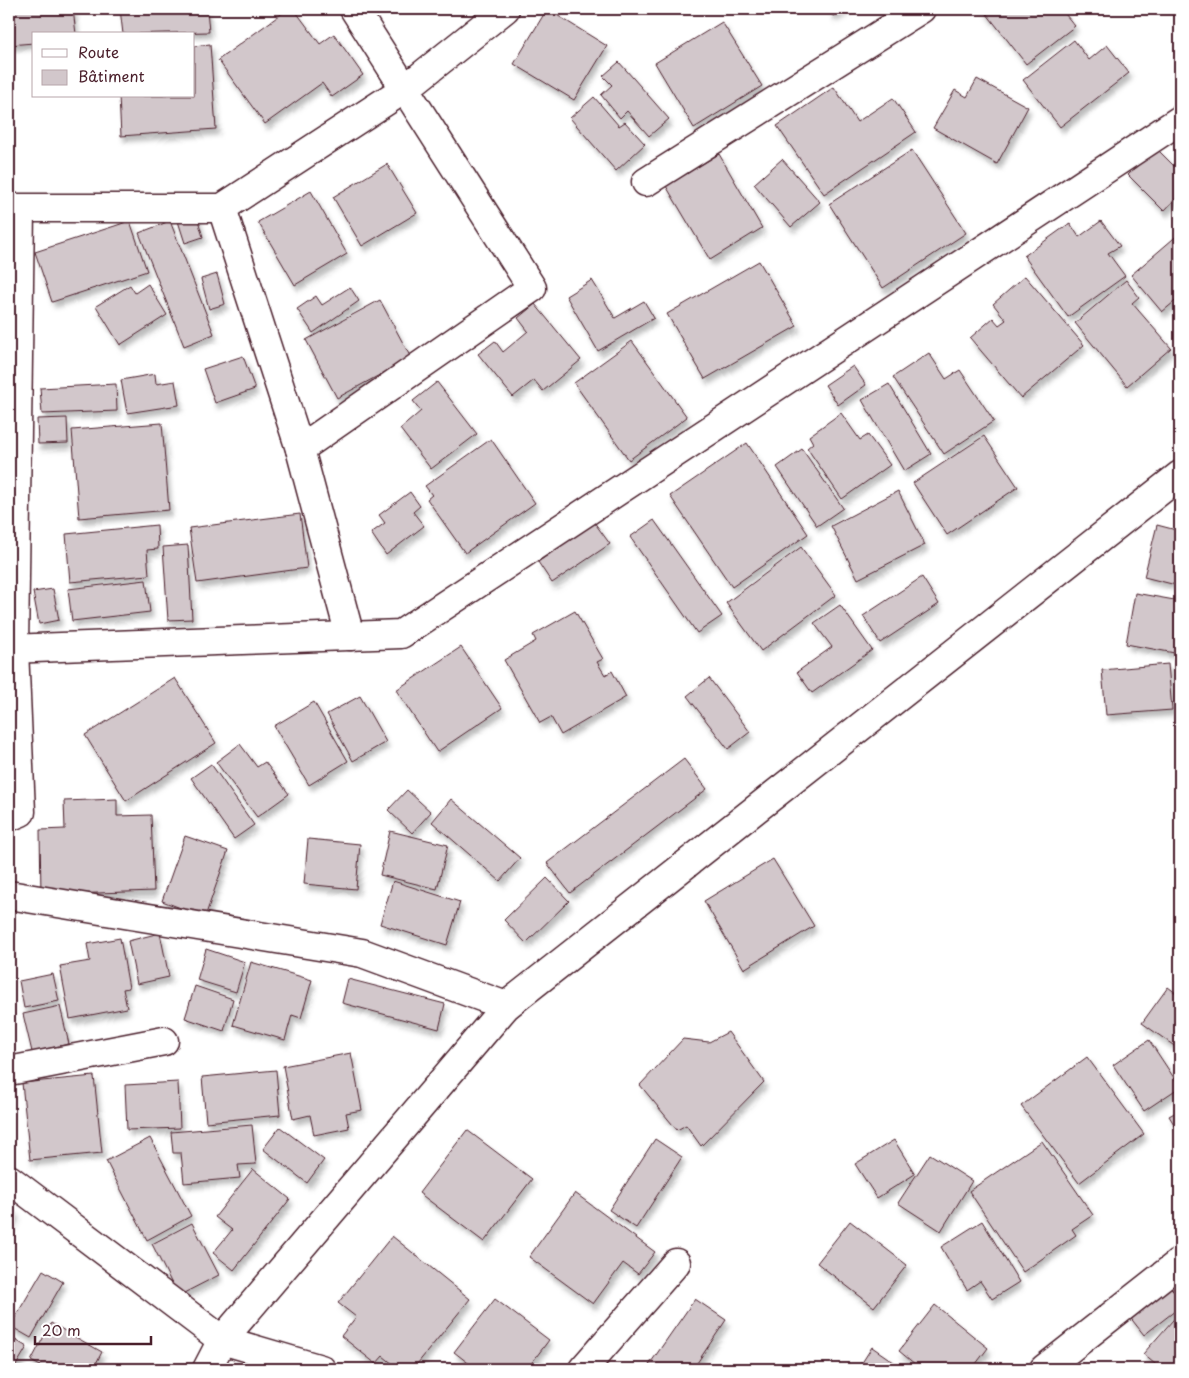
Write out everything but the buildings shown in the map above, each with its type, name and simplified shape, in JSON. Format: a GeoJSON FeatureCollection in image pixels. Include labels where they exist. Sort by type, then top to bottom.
{"type":"FeatureCollection","features":[{"type":"Feature","properties":{"kind":"street"},"geometry":{"type":"LineString","coordinates":[[300,450],[532,288],[354,9]]}},
{"type":"Feature","properties":{"kind":"street"},"geometry":{"type":"LineString","coordinates":[[9,816],[21,812],[11,649],[14,208],[222,208],[406,88],[505,9]]}},
{"type":"Feature","properties":{"kind":"street"},"geometry":{"type":"LineString","coordinates":[[646,182],[921,9]]}},
{"type":"Feature","properties":{"kind":"street"},"geometry":{"type":"LineString","coordinates":[[11,649],[401,634],[1180,120]]}},
{"type":"Feature","properties":{"kind":"street"},"geometry":{"type":"LineString","coordinates":[[222,208],[300,450],[350,636]]}},
{"type":"Feature","properties":{"kind":"street"},"geometry":{"type":"LineString","coordinates":[[206,1369],[222,1340],[506,1006],[1180,475]]}},
{"type":"Feature","properties":{"kind":"street"},"geometry":{"type":"LineString","coordinates":[[9,895],[362,953],[506,1006]]}},
{"type":"Feature","properties":{"kind":"street"},"geometry":{"type":"LineString","coordinates":[[9,1071],[164,1041]]}},
{"type":"Feature","properties":{"kind":"street"},"geometry":{"type":"LineString","coordinates":[[9,1179],[222,1340],[321,1369]]}},
{"type":"Feature","properties":{"kind":"street"},"geometry":{"type":"LineString","coordinates":[[1044,1369],[1180,1262]]}},
{"type":"Feature","properties":{"kind":"street"},"geometry":{"type":"LineString","coordinates":[[583,1369],[676,1263]]}}]}
